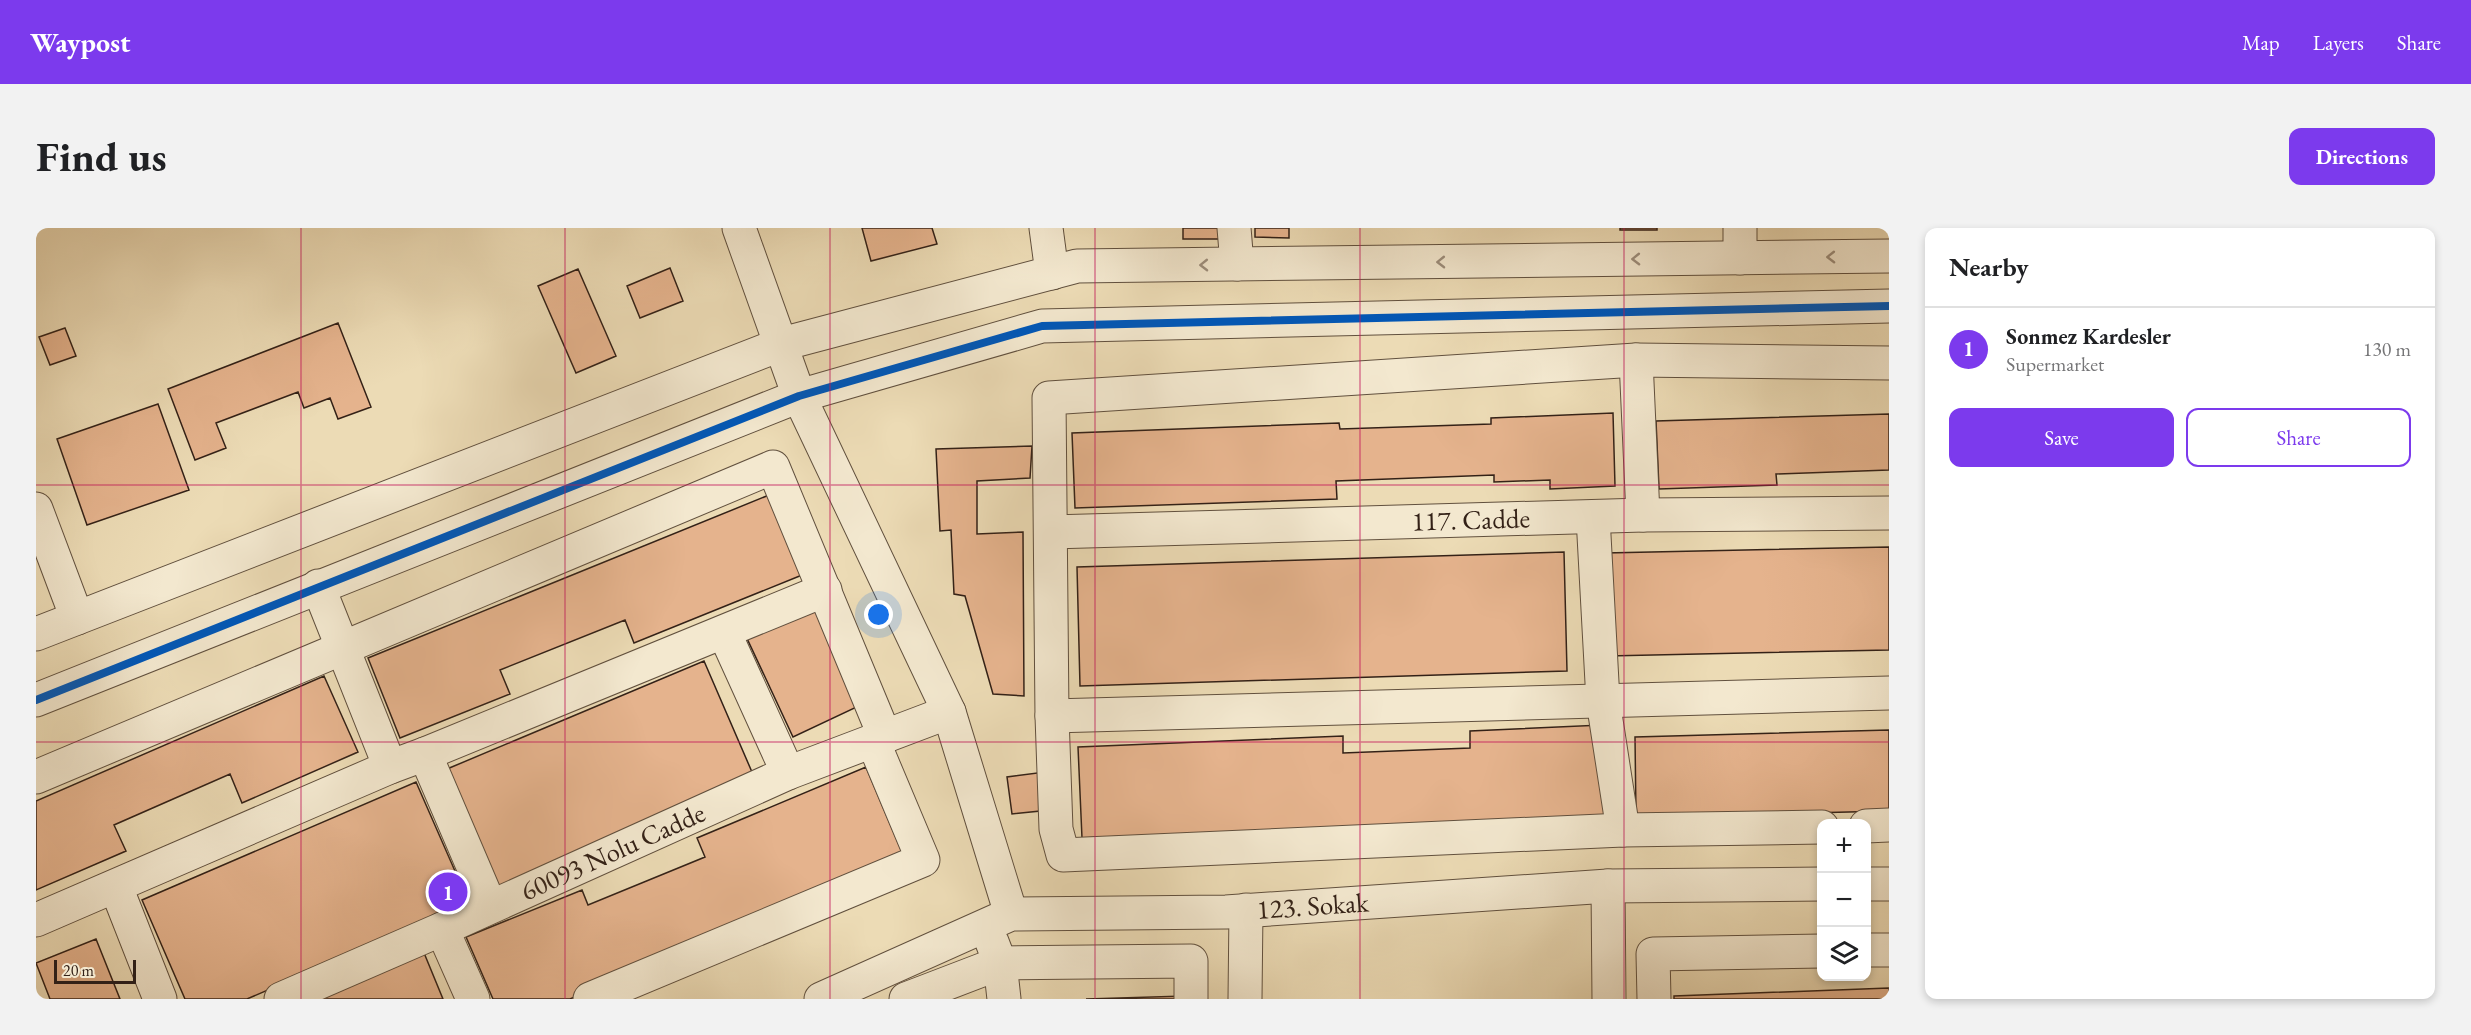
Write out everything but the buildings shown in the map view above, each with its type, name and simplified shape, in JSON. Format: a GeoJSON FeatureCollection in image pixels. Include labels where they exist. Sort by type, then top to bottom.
{"type":"FeatureCollection","features":[{"type":"Feature","properties":{"kind":"street"},"geometry":{"type":"LineString","coordinates":[[740,228],[800,396],[949,712],[999,920],[1004,999]]}},
{"type":"Feature","properties":{"kind":"street"},"geometry":{"type":"LineString","coordinates":[[1046,228],[1052,273]]}},
{"type":"Feature","properties":{"kind":"street"},"geometry":{"type":"LineString","coordinates":[[1234,228],[1237,264]]}},
{"type":"Feature","properties":{"kind":"street"},"geometry":{"type":"LineString","coordinates":[[36,634],[782,344],[1077,266],[1237,264],[1740,243],[1889,256]]}},
{"type":"Feature","properties":{"kind":"street"},"geometry":{"type":"LineString","coordinates":[[36,700],[800,396],[1042,326],[1889,306]]}},
{"type":"Feature","properties":{"kind":"street"},"geometry":{"type":"LineString","coordinates":[[1636,360],[1643,515]]}},
{"type":"Feature","properties":{"kind":"street"},"geometry":{"type":"LineString","coordinates":[[1817,826],[1623,830],[1063,855],[1056,829],[1052,716],[1049,398],[1636,360],[1889,363]]}},
{"type":"Feature","properties":{"kind":"street"},"geometry":{"type":"LineString","coordinates":[[36,777],[773,467],[825,590],[923,860],[590,999]]}},
{"type":"Feature","properties":{"kind":"street"},"geometry":{"type":"LineString","coordinates":[[36,509],[44,558],[77,618]]}},
{"type":"Feature","properties":{"kind":"street","name":"117. Cadde"},"geometry":{"type":"LineString","coordinates":[[1051,532],[1643,515],[1889,513]]}},
{"type":"Feature","properties":{"kind":"street"},"geometry":{"type":"LineString","coordinates":[[1593,517],[1603,701],[1623,830]]}},
{"type":"Feature","properties":{"kind":"street"},"geometry":{"type":"LineString","coordinates":[[318,586],[390,767]]}},
{"type":"Feature","properties":{"kind":"street"},"geometry":{"type":"LineString","coordinates":[[36,920],[390,767],[825,590]]}},
{"type":"Feature","properties":{"kind":"street"},"geometry":{"type":"LineString","coordinates":[[724,632],[788,773]]}},
{"type":"Feature","properties":{"kind":"street"},"geometry":{"type":"LineString","coordinates":[[1052,716],[1889,693]]}},
{"type":"Feature","properties":{"kind":"street","name":"60093 Nolu Cadde"},"geometry":{"type":"LineString","coordinates":[[281,999],[788,773],[949,712]]}},
{"type":"Feature","properties":{"kind":"street"},"geometry":{"type":"LineString","coordinates":[[425,754],[490,906]]}},
{"type":"Feature","properties":{"kind":"street"},"geometry":{"type":"LineString","coordinates":[[1871,826],[1889,825]]}},
{"type":"Feature","properties":{"kind":"street","name":"123. Sokak"},"geometry":{"type":"LineString","coordinates":[[821,999],[867,990],[999,920],[1246,910],[1608,886],[1817,884]]}},
{"type":"Feature","properties":{"kind":"street"},"geometry":{"type":"LineString","coordinates":[[1871,884],[1889,884]]}},
{"type":"Feature","properties":{"kind":"street"},"geometry":{"type":"LineString","coordinates":[[1608,886],[1609,999]]}},
{"type":"Feature","properties":{"kind":"street"},"geometry":{"type":"LineString","coordinates":[[116,887],[160,999]]}},
{"type":"Feature","properties":{"kind":"street"},"geometry":{"type":"LineString","coordinates":[[1245,999],[1246,910]]}},
{"type":"Feature","properties":{"kind":"street"},"geometry":{"type":"LineString","coordinates":[[442,929],[473,999]]}},
{"type":"Feature","properties":{"kind":"street"},"geometry":{"type":"LineString","coordinates":[[1871,950],[1889,950]]}},
{"type":"Feature","properties":{"kind":"street"},"geometry":{"type":"LineString","coordinates":[[1654,999],[1653,954],[1817,951]]}},
{"type":"Feature","properties":{"kind":"street"},"geometry":{"type":"LineString","coordinates":[[906,999],[1000,963],[1191,961],[1191,999]]}},
{"type":"Feature","properties":{"kind":"cycle path"},"geometry":{"type":"LineString","coordinates":[[36,700],[799,396],[1042,326],[1889,306]]}},
{"type":"Feature","properties":{"kind":"place","name":"Sonmez Kardesler"},"geometry":{"type":"Point","coordinates":[448,892]}}]}
